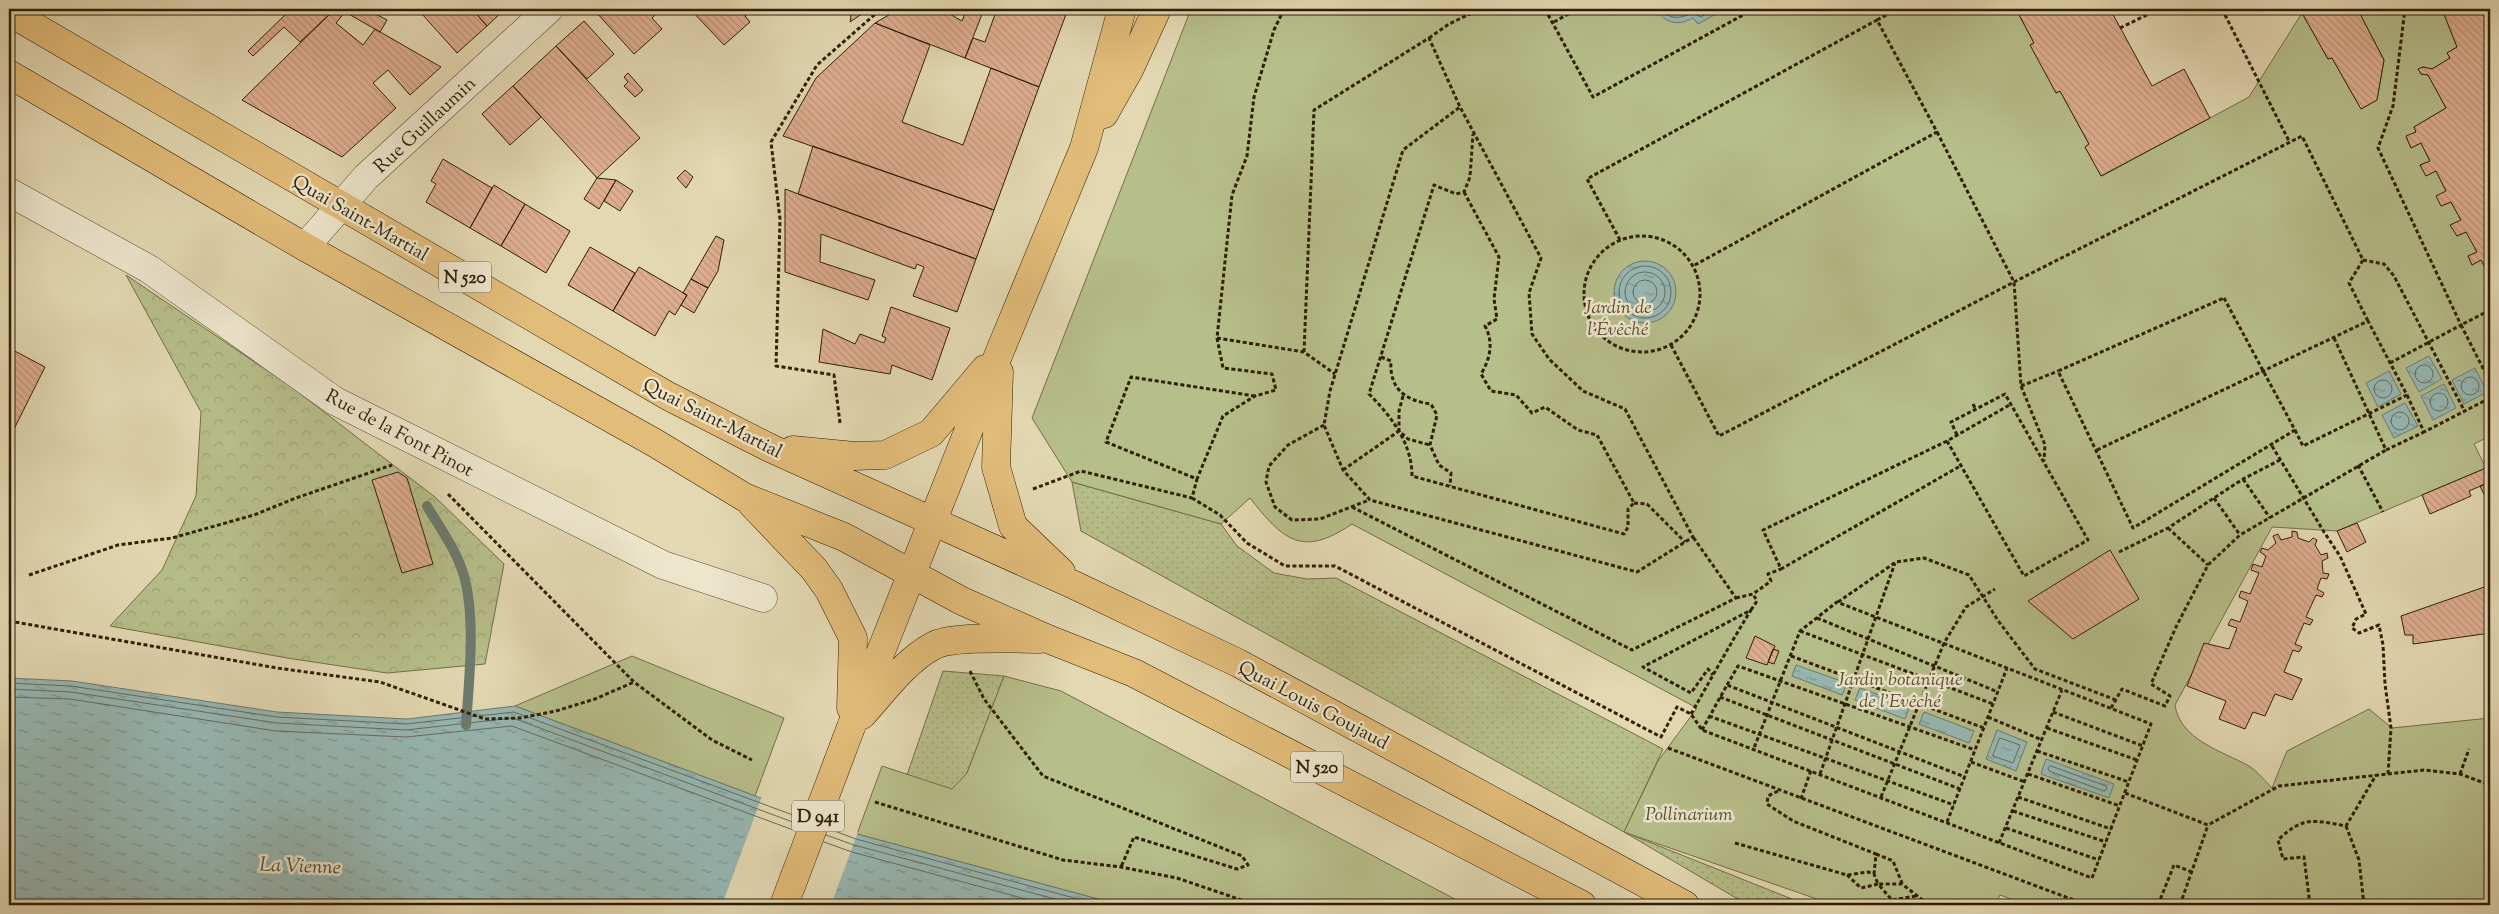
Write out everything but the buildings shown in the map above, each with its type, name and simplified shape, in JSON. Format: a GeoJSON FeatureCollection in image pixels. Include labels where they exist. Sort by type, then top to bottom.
{"type":"FeatureCollection","features":[{"type":"Feature","properties":{"kind":"main road"},"geometry":{"type":"LineString","coordinates":[[933,521],[1000,351],[1084,148],[1122,9]]}},
{"type":"Feature","properties":{"kind":"main road"},"geometry":{"type":"LineString","coordinates":[[1084,148],[1130,68],[1157,9]]}},
{"type":"Feature","properties":{"kind":"main road","name":"Quai Saint-Martial"},"geometry":{"type":"LineString","coordinates":[[9,12],[668,396],[770,448],[933,521]]}},
{"type":"Feature","properties":{"kind":"main road","name":"N 520"},"geometry":{"type":"LineString","coordinates":[[9,74],[306,246],[646,438],[744,497],[844,537],[962,601],[1134,673],[1582,905]]}},
{"type":"Feature","properties":{"kind":"main road"},"geometry":{"type":"LineString","coordinates":[[770,448],[854,456],[885,455],[931,433],[1000,351]]}},
{"type":"Feature","properties":{"kind":"main road"},"geometry":{"type":"LineString","coordinates":[[1000,351],[996,467],[1013,526],[1074,585]]}},
{"type":"Feature","properties":{"kind":"main road"},"geometry":{"type":"LineString","coordinates":[[744,497],[814,569],[829,590],[853,638],[851,727]]}},
{"type":"Feature","properties":{"kind":"main road","name":"D 941"},"geometry":{"type":"LineString","coordinates":[[784,905],[851,727],[933,521]]}},
{"type":"Feature","properties":{"kind":"main road","name":"Quai Louis Goujaud"},"geometry":{"type":"LineString","coordinates":[[933,521],[1238,663],[1685,905]]}},
{"type":"Feature","properties":{"kind":"main road"},"geometry":{"type":"LineString","coordinates":[[851,727],[906,667],[934,645],[954,641],[1048,638]]}},
{"type":"Feature","properties":{"kind":"street","name":"Rue Guillaumin"},"geometry":{"type":"LineString","coordinates":[[306,246],[366,177],[549,9]]}},
{"type":"Feature","properties":{"kind":"street","name":"Rue de la Font Pinot"},"geometry":{"type":"LineString","coordinates":[[9,192],[149,269],[335,401],[663,565],[763,598]]}},
{"type":"Feature","properties":{"kind":"path"},"geometry":{"type":"LineString","coordinates":[[840,431],[834,375],[776,366],[780,219],[772,142],[817,65],[881,9]]}},
{"type":"Feature","properties":{"kind":"path"},"geometry":{"type":"LineString","coordinates":[[1192,498],[1197,479],[1223,416],[1255,396],[1276,390],[1272,374],[1223,368],[1217,338],[1232,195],[1247,156],[1254,97],[1274,30],[1284,9]]}},
{"type":"Feature","properties":{"kind":"path"},"geometry":{"type":"LineString","coordinates":[[1304,352],[1314,110],[1449,24],[1480,9]]}},
{"type":"Feature","properties":{"kind":"path"},"geometry":{"type":"LineString","coordinates":[[1545,9],[1554,22],[1593,97],[1754,9]]}},
{"type":"Feature","properties":{"kind":"path"},"geometry":{"type":"LineString","coordinates":[[1554,22],[1577,9]]}},
{"type":"Feature","properties":{"kind":"path"},"geometry":{"type":"LineString","coordinates":[[1620,240],[1587,179],[1898,9]]}},
{"type":"Feature","properties":{"kind":"path"},"geometry":{"type":"LineString","coordinates":[[2120,28],[2159,9]]}},
{"type":"Feature","properties":{"kind":"path"},"geometry":{"type":"LineString","coordinates":[[2222,9],[2289,141]]}},
{"type":"Feature","properties":{"kind":"path"},"geometry":{"type":"LineString","coordinates":[[2405,9],[2394,106],[2378,148],[2461,325],[2490,382]]}},
{"type":"Feature","properties":{"kind":"path"},"geometry":{"type":"LineString","coordinates":[[1876,20],[1937,132],[2014,282],[2021,386],[2045,445],[2044,462]]}},
{"type":"Feature","properties":{"kind":"path"},"geometry":{"type":"LineString","coordinates":[[1429,38],[1460,107],[1541,258],[1528,293],[1532,334],[1549,360],[1583,391],[1626,409],[1693,537],[1736,598]]}},
{"type":"Feature","properties":{"kind":"path"},"geometry":{"type":"LineString","coordinates":[[1460,107],[1403,150],[1335,374],[1324,425],[1343,470],[1370,500],[1637,572],[1693,537]]}},
{"type":"Feature","properties":{"kind":"path"},"geometry":{"type":"LineString","coordinates":[[1464,192],[1470,177],[1473,132]]}},
{"type":"Feature","properties":{"kind":"path"},"geometry":{"type":"LineString","coordinates":[[1693,266],[1937,132]]}},
{"type":"Feature","properties":{"kind":"path"},"geometry":{"type":"LineString","coordinates":[[1671,345],[1719,436],[2014,282],[2302,136],[2363,260]]}},
{"type":"Feature","properties":{"kind":"path"},"geometry":{"type":"LineString","coordinates":[[1464,192],[1456,194],[1434,185],[1369,394],[1390,416],[1399,431],[1412,462],[1412,476],[1624,534],[1628,527],[1628,509],[1634,503],[1647,504],[1685,542]]}},
{"type":"Feature","properties":{"kind":"path"},"geometry":{"type":"LineString","coordinates":[[1464,192],[1499,257],[1494,299],[1498,319],[1485,326],[1488,333],[1490,352],[1488,362],[1480,374],[1491,391],[1516,395],[1532,413],[1545,408],[1578,430],[1597,435],[1634,503]]}},
{"type":"Feature","properties":{"kind":"path"},"geometry":{"type":"LineString","coordinates":[[1636,235],[1661,239],[1683,253],[1693,266],[1699,284],[1699,303],[1694,321],[1683,336],[1671,345],[1644,353],[1622,349],[1601,337],[1588,318],[1583,295],[1587,272],[1600,252],[1620,240],[1636,235]]}},
{"type":"Feature","properties":{"kind":"path"},"geometry":{"type":"LineString","coordinates":[[2363,260],[2349,284],[2407,395],[2424,432]]}},
{"type":"Feature","properties":{"kind":"path"},"geometry":{"type":"LineString","coordinates":[[2363,260],[2384,264],[2394,276],[2465,412]]}},
{"type":"Feature","properties":{"kind":"path"},"geometry":{"type":"LineString","coordinates":[[2021,386],[2224,298],[2303,446],[2407,395]]}},
{"type":"Feature","properties":{"kind":"path"},"geometry":{"type":"LineString","coordinates":[[2390,363],[2490,310]]}},
{"type":"Feature","properties":{"kind":"path"},"geometry":{"type":"LineString","coordinates":[[2097,450],[2368,321]]}},
{"type":"Feature","properties":{"kind":"path"},"geometry":{"type":"LineString","coordinates":[[1217,338],[1304,352],[1335,374]]}},
{"type":"Feature","properties":{"kind":"path"},"geometry":{"type":"LineString","coordinates":[[2334,338],[2386,450]]}},
{"type":"Feature","properties":{"kind":"path"},"geometry":{"type":"LineString","coordinates":[[1381,357],[1391,361],[1393,382],[1403,396],[1416,402],[1431,404],[1437,415],[1430,445],[1439,465],[1451,473],[1450,486]]}},
{"type":"Feature","properties":{"kind":"path"},"geometry":{"type":"LineString","coordinates":[[2058,371],[2133,528],[2272,446],[2295,430]]}},
{"type":"Feature","properties":{"kind":"path"},"geometry":{"type":"LineString","coordinates":[[1197,479],[1106,442],[1131,377],[1255,396]]}},
{"type":"Feature","properties":{"kind":"path"},"geometry":{"type":"LineString","coordinates":[[1947,440],[2024,576],[2088,540],[2006,394],[1951,422],[1957,435]]}},
{"type":"Feature","properties":{"kind":"path"},"geometry":{"type":"LineString","coordinates":[[1403,396],[1399,411],[1399,431],[1408,439],[1430,445]]}},
{"type":"Feature","properties":{"kind":"path"},"geometry":{"type":"LineString","coordinates":[[2110,708],[2117,700],[2122,689],[2165,706],[2170,696],[2151,684],[2176,627],[2208,565],[2240,535],[2358,465],[2490,398]]}},
{"type":"Feature","properties":{"kind":"path"},"geometry":{"type":"LineString","coordinates":[[1973,404],[1976,410]]}},
{"type":"Feature","properties":{"kind":"path"},"geometry":{"type":"LineString","coordinates":[[1781,570],[1763,530],[1957,435],[2011,404]]}},
{"type":"Feature","properties":{"kind":"path"},"geometry":{"type":"LineString","coordinates":[[1324,425],[1288,445],[1269,466],[1266,482],[1274,507],[1292,520],[1320,519],[1370,500]]}},
{"type":"Feature","properties":{"kind":"path"},"geometry":{"type":"LineString","coordinates":[[1343,470],[1399,431]]}},
{"type":"Feature","properties":{"kind":"path"},"geometry":{"type":"LineString","coordinates":[[2272,446],[2340,556],[2366,614],[2356,619],[2352,628],[2359,633],[2378,625],[2383,645],[2385,684],[2392,728],[2388,774]]}},
{"type":"Feature","properties":{"kind":"path"},"geometry":{"type":"LineString","coordinates":[[2119,552],[2168,528],[2243,479],[2280,460]]}},
{"type":"Feature","properties":{"kind":"path"},"geometry":{"type":"LineString","coordinates":[[29,575],[118,545],[172,538],[254,515],[296,498],[395,464]]}},
{"type":"Feature","properties":{"kind":"path"},"geometry":{"type":"LineString","coordinates":[[1352,507],[1632,650],[1736,598],[1753,594],[1771,580],[1768,574],[1781,570],[1962,465]]}},
{"type":"Feature","properties":{"kind":"path"},"geometry":{"type":"LineString","coordinates":[[2358,465],[2383,512]]}},
{"type":"Feature","properties":{"kind":"path"},"geometry":{"type":"LineString","coordinates":[[1030,490],[1081,471],[1192,498],[1220,515],[1247,543],[1285,566],[1335,566],[1661,737],[1678,707],[1691,714],[1702,730],[1754,748],[2092,878],[2151,724],[1837,602]]}},
{"type":"Feature","properties":{"kind":"path"},"geometry":{"type":"LineString","coordinates":[[2243,479],[2270,518]]}},
{"type":"Feature","properties":{"kind":"path"},"geometry":{"type":"LineString","coordinates":[[446,493],[634,682],[712,740],[752,760]]}},
{"type":"Feature","properties":{"kind":"path"},"geometry":{"type":"LineString","coordinates":[[2214,498],[2240,535]]}},
{"type":"Feature","properties":{"kind":"path"},"geometry":{"type":"LineString","coordinates":[[2168,528],[2208,565]]}},
{"type":"Feature","properties":{"kind":"path"},"geometry":{"type":"LineString","coordinates":[[1754,748],[1800,630],[1896,562],[1924,558],[1968,575],[2035,669],[2117,700]]}},
{"type":"Feature","properties":{"kind":"path"},"geometry":{"type":"LineString","coordinates":[[1820,774],[1896,562]]}},
{"type":"Feature","properties":{"kind":"path"},"geometry":{"type":"LineString","coordinates":[[1881,797],[1944,643],[1966,607],[1995,589]]}},
{"type":"Feature","properties":{"kind":"path"},"geometry":{"type":"LineString","coordinates":[[1691,714],[1757,601],[1753,594]]}},
{"type":"Feature","properties":{"kind":"path"},"geometry":{"type":"LineString","coordinates":[[1713,675],[1708,669],[1690,693],[1643,667],[1751,610]]}},
{"type":"Feature","properties":{"kind":"path"},"geometry":{"type":"LineString","coordinates":[[1817,618],[1998,692]]}},
{"type":"Feature","properties":{"kind":"path"},"geometry":{"type":"LineString","coordinates":[[9,621],[277,668],[380,682],[485,719],[520,718],[556,711],[576,703],[595,699],[634,682]]}},
{"type":"Feature","properties":{"kind":"path"},"geometry":{"type":"LineString","coordinates":[[1800,630],[1993,704]]}},
{"type":"Feature","properties":{"kind":"path"},"geometry":{"type":"LineString","coordinates":[[1790,656],[1984,728]]}},
{"type":"Feature","properties":{"kind":"path"},"geometry":{"type":"LineString","coordinates":[[1702,730],[1738,666],[1781,679],[1975,750]]}},
{"type":"Feature","properties":{"kind":"path"},"geometry":{"type":"LineString","coordinates":[[968,668],[984,698],[1043,776],[1242,856],[1248,865],[1238,869],[1134,837],[1121,867]]}},
{"type":"Feature","properties":{"kind":"path"},"geometry":{"type":"LineString","coordinates":[[1947,822],[2007,668]]}},
{"type":"Feature","properties":{"kind":"path"},"geometry":{"type":"LineString","coordinates":[[1727,685],[1965,776]]}},
{"type":"Feature","properties":{"kind":"path"},"geometry":{"type":"LineString","coordinates":[[1999,843],[2062,690]]}},
{"type":"Feature","properties":{"kind":"path"},"geometry":{"type":"LineString","coordinates":[[1720,697],[1960,789]]}},
{"type":"Feature","properties":{"kind":"path"},"geometry":{"type":"LineString","coordinates":[[2053,712],[2143,746]]}},
{"type":"Feature","properties":{"kind":"path"},"geometry":{"type":"LineString","coordinates":[[1709,716],[1954,805]]}},
{"type":"Feature","properties":{"kind":"path"},"geometry":{"type":"LineString","coordinates":[[1988,717],[2042,740]]}},
{"type":"Feature","properties":{"kind":"path"},"geometry":{"type":"LineString","coordinates":[[2047,728],[2137,760]]}},
{"type":"Feature","properties":{"kind":"path"},"geometry":{"type":"LineString","coordinates":[[1668,748],[1778,791],[2087,905]]}},
{"type":"Feature","properties":{"kind":"path"},"geometry":{"type":"LineString","coordinates":[[2460,774],[2469,749]]}},
{"type":"Feature","properties":{"kind":"path"},"geometry":{"type":"LineString","coordinates":[[2037,751],[2129,782]]}},
{"type":"Feature","properties":{"kind":"path"},"geometry":{"type":"LineString","coordinates":[[1970,762],[2025,782]]}},
{"type":"Feature","properties":{"kind":"path"},"geometry":{"type":"LineString","coordinates":[[1801,799],[1811,770]]}},
{"type":"Feature","properties":{"kind":"path"},"geometry":{"type":"LineString","coordinates":[[2180,905],[2208,825],[2279,786],[2424,770],[2460,774],[2490,785]]}},
{"type":"Feature","properties":{"kind":"path"},"geometry":{"type":"LineString","coordinates":[[2028,774],[2120,806]]}},
{"type":"Feature","properties":{"kind":"path"},"geometry":{"type":"LineString","coordinates":[[2346,826],[2376,775]]}},
{"type":"Feature","properties":{"kind":"path"},"geometry":{"type":"LineString","coordinates":[[1778,791],[1768,796],[1767,804],[1793,821],[1893,861],[1902,884],[1929,905]]}},
{"type":"Feature","properties":{"kind":"path"},"geometry":{"type":"LineString","coordinates":[[2125,793],[2208,825]]}},
{"type":"Feature","properties":{"kind":"path"},"geometry":{"type":"LineString","coordinates":[[2018,797],[2111,829]]}},
{"type":"Feature","properties":{"kind":"path"},"geometry":{"type":"LineString","coordinates":[[875,802],[1063,860],[1121,867],[1177,878],[1256,905]]}},
{"type":"Feature","properties":{"kind":"path"},"geometry":{"type":"LineString","coordinates":[[2013,811],[2106,842]]}},
{"type":"Feature","properties":{"kind":"path"},"geometry":{"type":"LineString","coordinates":[[2310,905],[2304,857],[2283,859],[2278,840],[2293,826],[2316,820],[2346,826]]}},
{"type":"Feature","properties":{"kind":"path"},"geometry":{"type":"LineString","coordinates":[[2346,826],[2359,860],[2364,905]]}},
{"type":"Feature","properties":{"kind":"path"},"geometry":{"type":"LineString","coordinates":[[2006,828],[2099,860]]}},
{"type":"Feature","properties":{"kind":"path"},"geometry":{"type":"LineString","coordinates":[[1735,843],[1846,875],[1868,872],[1874,874]]}},
{"type":"Feature","properties":{"kind":"path"},"geometry":{"type":"LineString","coordinates":[[1876,854],[1874,874],[1878,884],[1892,900],[1916,896]]}},
{"type":"Feature","properties":{"kind":"path"},"geometry":{"type":"LineString","coordinates":[[2158,905],[2174,865],[2192,872]]}},
{"type":"Feature","properties":{"kind":"path"},"geometry":{"type":"LineString","coordinates":[[1846,875],[1861,888],[1878,884],[1902,884]]}},
{"type":"Feature","properties":{"kind":"green space","name":"Jardin de l'Évêché"},"geometry":{"type":"Polygon","coordinates":[[[1191,9],[2016,9],[2034,43],[2056,93],[2060,91],[2089,144],[2085,147],[2102,176],[2249,97],[2302,13],[2328,59],[2332,58],[2361,109],[2377,100],[2384,60],[2358,10],[2442,9],[2457,47],[2447,53],[2450,58],[2432,69],[2423,67],[2418,69],[2421,74],[2428,75],[2446,108],[2414,127],[2416,132],[2406,137],[2411,148],[2421,143],[2430,161],[2420,165],[2426,176],[2436,171],[2446,191],[2441,206],[2451,202],[2461,220],[2451,225],[2457,236],[2466,232],[2477,252],[2468,256],[2472,265],[2481,260],[2490,277],[2488,287],[2484,289],[2487,295],[2490,294],[2490,436],[2474,444],[2486,468],[2337,531],[2272,527],[2175,705],[2179,717],[2193,736],[2249,766],[2272,788],[2287,751],[2369,709],[2392,728],[2490,718],[2490,905],[2028,905],[2000,895],[1995,905],[1834,905],[1624,832],[1658,761],[1697,708],[1352,524],[1320,540],[1306,542],[1295,540],[1284,534],[1273,525],[1250,498],[1221,524],[1072,482],[1032,418],[1191,9]]]}},
{"type":"Feature","properties":{"kind":"green space"},"geometry":{"type":"Polygon","coordinates":[[[126,275],[293,388],[435,497],[504,564],[485,664],[387,673],[287,658],[110,626],[162,570],[196,496],[201,412],[126,275]]]}},
{"type":"Feature","properties":{"kind":"green space"},"geometry":{"type":"Polygon","coordinates":[[[1072,482],[1221,524],[1237,546],[1274,573],[1307,579],[1336,578],[1663,749],[1624,832],[1081,531],[1072,482]]]}},
{"type":"Feature","properties":{"kind":"green space"},"geometry":{"type":"Polygon","coordinates":[[[632,656],[784,718],[755,796],[515,706],[632,656]]]}},
{"type":"Feature","properties":{"kind":"green space"},"geometry":{"type":"Polygon","coordinates":[[[943,671],[1004,676],[967,773],[1466,905],[898,801],[943,671]]]}},
{"type":"Feature","properties":{"kind":"green space"},"geometry":{"type":"Polygon","coordinates":[[[1004,676],[1061,691],[1466,905],[1120,905],[857,834],[882,766],[952,789],[967,773],[1004,676]]]}},
{"type":"Feature","properties":{"kind":"green space"},"geometry":{"type":"Polygon","coordinates":[[[1624,832],[1807,905],[1748,905],[1624,832]]]}},
{"type":"Feature","properties":{"kind":"water"},"geometry":{"type":"Polygon","coordinates":[[[1656,9],[1725,9],[1698,24],[1693,18],[1678,23],[1668,21],[1656,9]]]}},
{"type":"Feature","properties":{"kind":"water"},"geometry":{"type":"Polygon","coordinates":[[[1645,261],[1657,263],[1667,270],[1674,280],[1676,292],[1674,304],[1667,314],[1657,321],[1645,323],[1633,321],[1623,314],[1616,304],[1614,292],[1616,280],[1623,270],[1633,263],[1645,261]]]}},
{"type":"Feature","properties":{"kind":"water"},"geometry":{"type":"Polygon","coordinates":[[[2429,356],[2442,379],[2419,392],[2406,368],[2429,356]]]}},
{"type":"Feature","properties":{"kind":"water"},"geometry":{"type":"Polygon","coordinates":[[[2475,368],[2487,392],[2464,404],[2452,380],[2475,368]]]}},
{"type":"Feature","properties":{"kind":"water"},"geometry":{"type":"Polygon","coordinates":[[[2389,371],[2401,394],[2378,407],[2366,383],[2389,371]]]}},
{"type":"Feature","properties":{"kind":"water"},"geometry":{"type":"Polygon","coordinates":[[[2444,384],[2456,408],[2433,420],[2421,396],[2444,384]]]}},
{"type":"Feature","properties":{"kind":"water"},"geometry":{"type":"Polygon","coordinates":[[[2405,403],[2418,426],[2394,438],[2382,415],[2405,403]]]}},
{"type":"Feature","properties":{"kind":"water"},"geometry":{"type":"Polygon","coordinates":[[[1796,665],[1847,683],[1842,695],[1792,676],[1796,665]]]}},
{"type":"Feature","properties":{"kind":"water","name":"La Vienne"},"geometry":{"type":"Polygon","coordinates":[[[9,678],[72,681],[277,712],[407,719],[515,706],[857,834],[1120,905],[9,905],[9,678]]]}},
{"type":"Feature","properties":{"kind":"water"},"geometry":{"type":"Polygon","coordinates":[[[1860,688],[1910,706],[1905,719],[1855,700],[1860,688]]]}},
{"type":"Feature","properties":{"kind":"water"},"geometry":{"type":"Polygon","coordinates":[[[1924,712],[1974,731],[1969,743],[1919,724],[1924,712]]]}},
{"type":"Feature","properties":{"kind":"water"},"geometry":{"type":"Polygon","coordinates":[[[1997,730],[2027,742],[2016,771],[1986,759],[1997,730]]]}},
{"type":"Feature","properties":{"kind":"water"},"geometry":{"type":"Polygon","coordinates":[[[2046,759],[2114,784],[2109,798],[2041,774],[2046,759]]]}},
{"type":"Feature","properties":{"kind":"pier"},"geometry":{"type":"Polygon","coordinates":[[[762,796],[858,832],[831,905],[722,905],[762,796]]]}},
{"type":"Feature","properties":{"kind":"waterway"},"geometry":{"type":"LineString","coordinates":[[427,506],[457,558],[468,593],[471,650],[466,725]]}},
{"type":"Feature","properties":{"kind":"park label","name":"Jardin botanique de l'Evêché"},"geometry":{"type":"Point","coordinates":[1900,689]}},
{"type":"Feature","properties":{"kind":"park label","name":"Pollinarium"},"geometry":{"type":"Point","coordinates":[1689,813]}}]}
